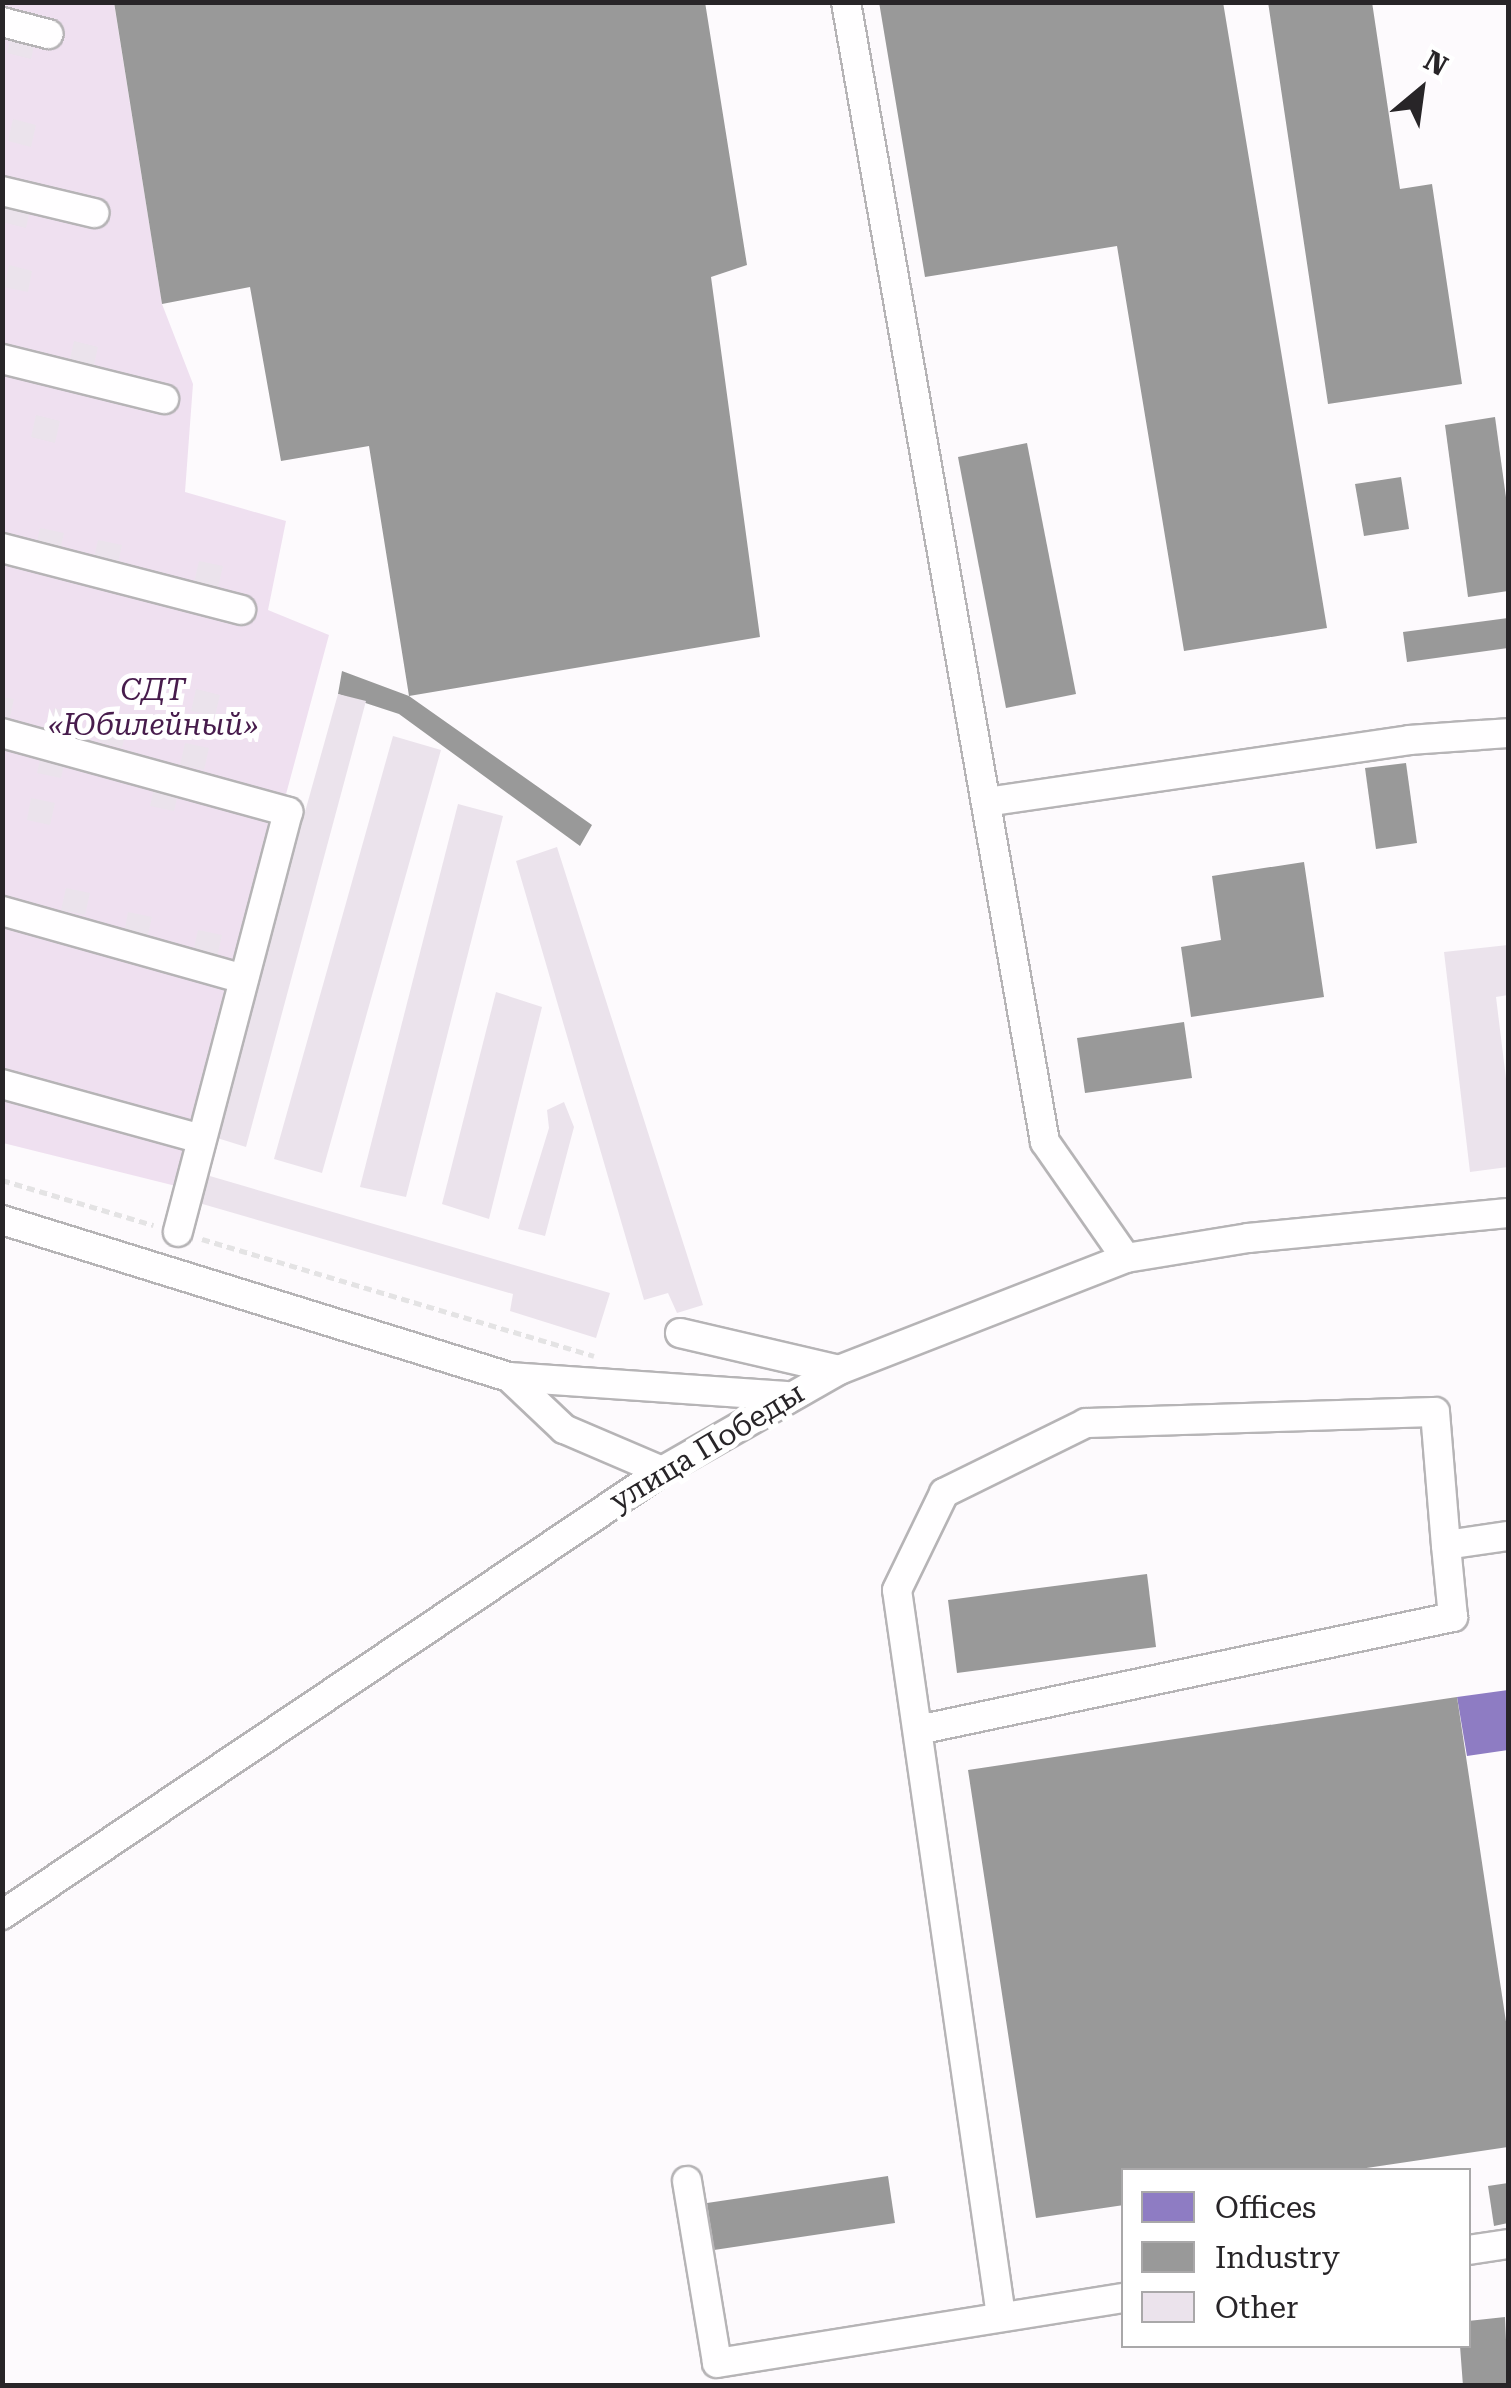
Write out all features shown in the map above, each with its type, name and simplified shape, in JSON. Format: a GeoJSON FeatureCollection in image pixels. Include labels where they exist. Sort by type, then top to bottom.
{"type":"FeatureCollection","features":[{"type":"Feature","properties":{"kind":"street"},"geometry":{"type":"LineString","coordinates":[[846,2],[1045,1142],[1126,1258]]}},
{"type":"Feature","properties":{"kind":"street"},"geometry":{"type":"LineString","coordinates":[[2,22],[48,34]]}},
{"type":"Feature","properties":{"kind":"street"},"geometry":{"type":"LineString","coordinates":[[2,191],[94,213]]}},
{"type":"Feature","properties":{"kind":"street"},"geometry":{"type":"LineString","coordinates":[[2,359],[164,399]]}},
{"type":"Feature","properties":{"kind":"street"},"geometry":{"type":"LineString","coordinates":[[2,548],[241,610]]}},
{"type":"Feature","properties":{"kind":"street"},"geometry":{"type":"LineString","coordinates":[[2,733],[288,812],[178,1232]]}},
{"type":"Feature","properties":{"kind":"street"},"geometry":{"type":"LineString","coordinates":[[986,802],[1409,740],[1508,733]]}},
{"type":"Feature","properties":{"kind":"street"},"geometry":{"type":"LineString","coordinates":[[2,911],[244,979]]}},
{"type":"Feature","properties":{"kind":"street"},"geometry":{"type":"LineString","coordinates":[[2,1084],[201,1139]]}},
{"type":"Feature","properties":{"kind":"street","name":"улица Победы"},"geometry":{"type":"LineString","coordinates":[[2,1915],[662,1471],[786,1396],[839,1370],[1126,1258],[1248,1238],[1508,1213]]}},
{"type":"Feature","properties":{"kind":"street"},"geometry":{"type":"LineString","coordinates":[[2,1220],[509,1377],[786,1396]]}},
{"type":"Feature","properties":{"kind":"street"},"geometry":{"type":"LineString","coordinates":[[680,1333],[839,1370]]}},
{"type":"Feature","properties":{"kind":"street"},"geometry":{"type":"LineString","coordinates":[[509,1377],[564,1428],[662,1471]]}},
{"type":"Feature","properties":{"kind":"street"},"geometry":{"type":"LineString","coordinates":[[918,1730],[1453,1617],[1435,1412],[1086,1423],[944,1493],[897,1590],[1001,2316]]}},
{"type":"Feature","properties":{"kind":"street"},"geometry":{"type":"LineString","coordinates":[[1446,1544],[1508,1536]]}},
{"type":"Feature","properties":{"kind":"street"},"geometry":{"type":"LineString","coordinates":[[688,2181],[717,2362],[1121,2298]]}},
{"type":"Feature","properties":{"kind":"street"},"geometry":{"type":"LineString","coordinates":[[1471,2250],[1508,2244]]}},
{"type":"Feature","properties":{"kind":"path"},"geometry":{"type":"LineString","coordinates":[[2,1180],[592,1354],[638,1386]]}},
{"type":"Feature","properties":{"kind":"green space","name":"СДТ «Юбилейный»"},"geometry":{"type":"Polygon","coordinates":[[[3,3],[114,3],[162,304],[193,384],[185,492],[286,521],[268,610],[329,635],[180,1187],[3,1143],[3,3]]]}},
{"type":"Feature","properties":{"kind":"building: Offices"},"geometry":{"type":"Polygon","coordinates":[[[1508,1690],[1508,1750],[1467,1756],[1457,1697],[1508,1690]]]}},
{"type":"Feature","properties":{"kind":"building: Industry"},"geometry":{"type":"Polygon","coordinates":[[[114,2],[705,2],[747,265],[711,277],[760,637],[409,696],[369,446],[281,461],[250,287],[162,304],[114,2]]]}},
{"type":"Feature","properties":{"kind":"building: Industry"},"geometry":{"type":"Polygon","coordinates":[[[879,2],[1223,2],[1327,628],[1184,651],[1117,246],[925,277],[879,2]]]}},
{"type":"Feature","properties":{"kind":"building: Industry"},"geometry":{"type":"Polygon","coordinates":[[[1268,2],[1372,2],[1400,189],[1432,184],[1462,384],[1328,404],[1268,2]]]}},
{"type":"Feature","properties":{"kind":"building: Industry"},"geometry":{"type":"Polygon","coordinates":[[[1495,417],[1508,512],[1508,591],[1468,597],[1445,425],[1495,417]]]}},
{"type":"Feature","properties":{"kind":"building: Industry"},"geometry":{"type":"Polygon","coordinates":[[[1027,443],[1076,694],[1006,708],[958,457],[1027,443]]]}},
{"type":"Feature","properties":{"kind":"building: Industry"},"geometry":{"type":"Polygon","coordinates":[[[1401,477],[1409,529],[1364,536],[1355,484],[1401,477]]]}},
{"type":"Feature","properties":{"kind":"building: Industry"},"geometry":{"type":"Polygon","coordinates":[[[1508,618],[1508,648],[1407,662],[1403,632],[1508,618]]]}},
{"type":"Feature","properties":{"kind":"building: Industry"},"geometry":{"type":"Polygon","coordinates":[[[342,671],[409,696],[592,825],[580,846],[399,714],[338,694],[342,671]]]}},
{"type":"Feature","properties":{"kind":"building: Industry"},"geometry":{"type":"Polygon","coordinates":[[[1406,763],[1417,843],[1376,849],[1365,768],[1406,763]]]}},
{"type":"Feature","properties":{"kind":"building: Industry"},"geometry":{"type":"Polygon","coordinates":[[[1304,862],[1324,997],[1191,1017],[1181,947],[1221,940],[1212,876],[1304,862]]]}},
{"type":"Feature","properties":{"kind":"building: Industry"},"geometry":{"type":"Polygon","coordinates":[[[1184,1022],[1192,1078],[1085,1093],[1077,1038],[1184,1022]]]}},
{"type":"Feature","properties":{"kind":"building: Industry"},"geometry":{"type":"Polygon","coordinates":[[[1147,1574],[1156,1647],[957,1673],[948,1600],[1147,1574]]]}},
{"type":"Feature","properties":{"kind":"building: Industry"},"geometry":{"type":"Polygon","coordinates":[[[1457,1697],[1508,2035],[1508,2147],[1366,2168],[1121,2168],[1121,2205],[1036,2218],[968,1770],[1457,1697]]]}},
{"type":"Feature","properties":{"kind":"building: Industry"},"geometry":{"type":"Polygon","coordinates":[[[888,2176],[895,2223],[714,2250],[707,2203],[888,2176]]]}},
{"type":"Feature","properties":{"kind":"building: Industry"},"geometry":{"type":"Polygon","coordinates":[[[1508,2183],[1508,2223],[1494,2226],[1488,2186],[1508,2183]]]}},
{"type":"Feature","properties":{"kind":"building: Industry"},"geometry":{"type":"Polygon","coordinates":[[[1505,2317],[1508,2386],[1463,2386],[1460,2348],[1471,2348],[1471,2321],[1505,2317]]]}},
{"type":"Feature","properties":{"kind":"building: Other"},"geometry":{"type":"Polygon","coordinates":[[[12,32],[36,37],[31,59],[7,53],[12,32]]]}},
{"type":"Feature","properties":{"kind":"building: Other"},"geometry":{"type":"Polygon","coordinates":[[[13,119],[36,125],[31,147],[8,141],[13,119]]]}},
{"type":"Feature","properties":{"kind":"building: Other"},"geometry":{"type":"Polygon","coordinates":[[[7,200],[31,206],[26,228],[2,222],[7,200]]]}},
{"type":"Feature","properties":{"kind":"building: Other"},"geometry":{"type":"Polygon","coordinates":[[[9,265],[32,271],[28,292],[4,287],[9,265]]]}},
{"type":"Feature","properties":{"kind":"building: Other"},"geometry":{"type":"Polygon","coordinates":[[[74,341],[98,347],[93,369],[69,363],[74,341]]]}},
{"type":"Feature","properties":{"kind":"building: Other"},"geometry":{"type":"Polygon","coordinates":[[[36,415],[60,421],[55,443],[31,437],[36,415]]]}},
{"type":"Feature","properties":{"kind":"building: Other"},"geometry":{"type":"Polygon","coordinates":[[[40,528],[64,533],[59,555],[35,550],[40,528]]]}},
{"type":"Feature","properties":{"kind":"building: Other"},"geometry":{"type":"Polygon","coordinates":[[[98,540],[122,545],[117,567],[93,562],[98,540]]]}},
{"type":"Feature","properties":{"kind":"building: Other"},"geometry":{"type":"Polygon","coordinates":[[[199,561],[223,566],[218,588],[194,583],[199,561]]]}},
{"type":"Feature","properties":{"kind":"building: Other"},"geometry":{"type":"Polygon","coordinates":[[[196,689],[220,695],[215,716],[191,711],[196,689]]]}},
{"type":"Feature","properties":{"kind":"building: Other"},"geometry":{"type":"Polygon","coordinates":[[[338,694],[366,701],[246,1147],[214,1137],[338,694]]]}},
{"type":"Feature","properties":{"kind":"building: Other"},"geometry":{"type":"Polygon","coordinates":[[[2,697],[14,699],[9,721],[2,720],[2,697]]]}},
{"type":"Feature","properties":{"kind":"building: Other"},"geometry":{"type":"Polygon","coordinates":[[[54,708],[77,714],[73,735],[49,730],[54,708]]]}},
{"type":"Feature","properties":{"kind":"building: Other"},"geometry":{"type":"Polygon","coordinates":[[[104,720],[127,726],[122,748],[99,742],[104,720]]]}},
{"type":"Feature","properties":{"kind":"building: Other"},"geometry":{"type":"Polygon","coordinates":[[[393,736],[441,750],[322,1173],[274,1159],[393,736]]]}},
{"type":"Feature","properties":{"kind":"building: Other"},"geometry":{"type":"Polygon","coordinates":[[[185,743],[209,748],[204,770],[180,765],[185,743]]]}},
{"type":"Feature","properties":{"kind":"building: Other"},"geometry":{"type":"Polygon","coordinates":[[[42,751],[66,756],[61,778],[37,773],[42,751]]]}},
{"type":"Feature","properties":{"kind":"building: Other"},"geometry":{"type":"Polygon","coordinates":[[[155,784],[179,789],[174,811],[150,806],[155,784]]]}},
{"type":"Feature","properties":{"kind":"building: Other"},"geometry":{"type":"Polygon","coordinates":[[[31,798],[55,803],[50,825],[27,820],[31,798]]]}},
{"type":"Feature","properties":{"kind":"building: Other"},"geometry":{"type":"Polygon","coordinates":[[[458,804],[503,816],[406,1197],[360,1187],[458,804]]]}},
{"type":"Feature","properties":{"kind":"building: Other"},"geometry":{"type":"Polygon","coordinates":[[[557,847],[703,1305],[677,1313],[668,1293],[644,1300],[516,861],[557,847]]]}},
{"type":"Feature","properties":{"kind":"building: Other"},"geometry":{"type":"Polygon","coordinates":[[[66,888],[90,893],[85,915],[61,910],[66,888]]]}},
{"type":"Feature","properties":{"kind":"building: Other"},"geometry":{"type":"Polygon","coordinates":[[[128,912],[152,917],[147,939],[124,934],[128,912]]]}},
{"type":"Feature","properties":{"kind":"building: Other"},"geometry":{"type":"Polygon","coordinates":[[[198,930],[222,935],[217,957],[193,952],[198,930]]]}},
{"type":"Feature","properties":{"kind":"building: Other"},"geometry":{"type":"Polygon","coordinates":[[[1508,945],[1508,995],[1496,997],[1508,1095],[1508,1167],[1470,1172],[1444,952],[1508,945]]]}},
{"type":"Feature","properties":{"kind":"building: Other"},"geometry":{"type":"Polygon","coordinates":[[[496,992],[542,1007],[489,1219],[442,1204],[496,992]]]}},
{"type":"Feature","properties":{"kind":"building: Other"},"geometry":{"type":"Polygon","coordinates":[[[564,1102],[574,1127],[545,1236],[518,1229],[549,1128],[547,1110],[564,1102]]]}},
{"type":"Feature","properties":{"kind":"building: Other"},"geometry":{"type":"Polygon","coordinates":[[[203,1174],[610,1293],[596,1338],[510,1311],[513,1294],[199,1203],[203,1174]]]}}]}
